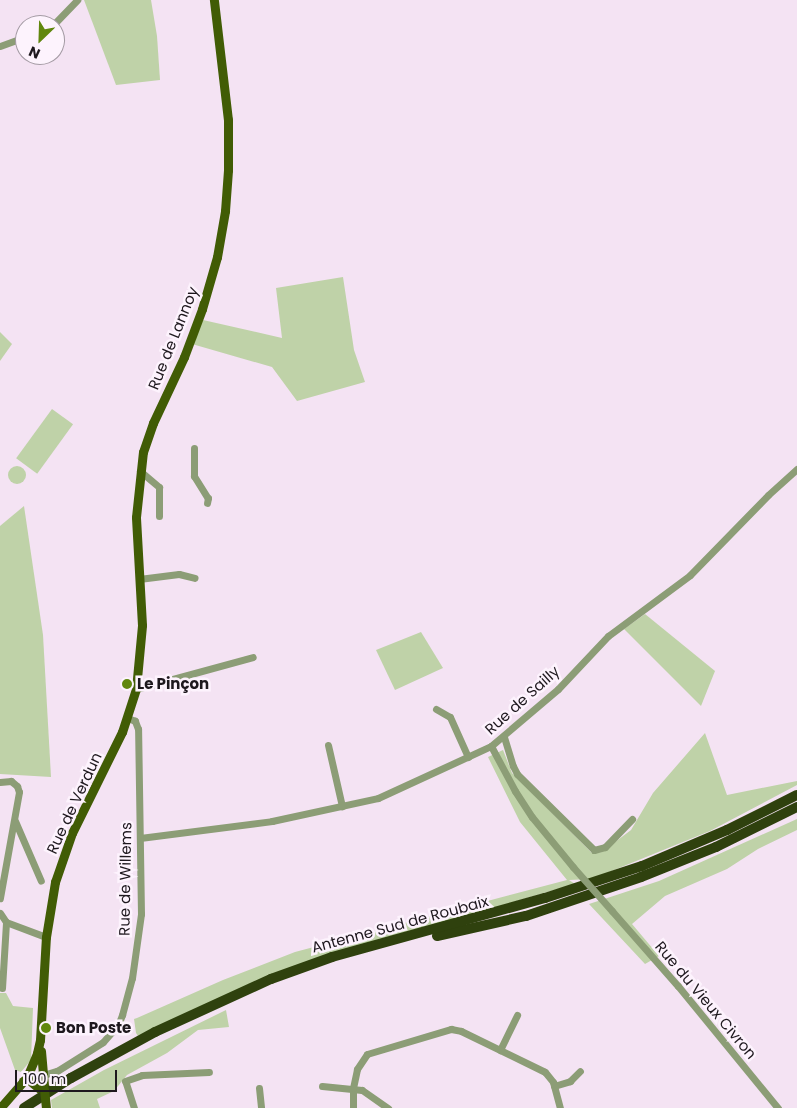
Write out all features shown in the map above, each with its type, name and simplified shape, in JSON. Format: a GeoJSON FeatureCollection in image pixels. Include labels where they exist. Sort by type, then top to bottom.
{"type":"FeatureCollection","features":[{"type":"Feature","properties":{"kind":"highway","name":"Antenne Sud de Roubaix"},"geometry":{"type":"LineString","coordinates":[[24,1108],[71,1078],[155,1032],[270,979],[332,957],[554,896],[642,866],[738,825],[797,795]]}},
{"type":"Feature","properties":{"kind":"highway","name":"Antenne Sud de Roubaix"},"geometry":{"type":"LineString","coordinates":[[33,1108],[83,1077],[151,1039],[278,982],[340,961],[518,918],[579,900],[672,865],[751,830],[797,807]]}},
{"type":"Feature","properties":{"kind":"highway"},"geometry":{"type":"LineString","coordinates":[[751,830],[772,826],[797,815]]}},
{"type":"Feature","properties":{"kind":"main road","name":"Rue de Lannoy"},"geometry":{"type":"LineString","coordinates":[[138,565],[136,517],[144,446],[150,428],[186,351],[202,309],[222,231],[228,170],[228,120],[214,0]]}},
{"type":"Feature","properties":{"kind":"main road","name":"Rue de Verdun"},"geometry":{"type":"LineString","coordinates":[[25,1081],[33,1064],[40,1040],[46,937],[52,896],[64,852],[128,718],[136,689],[142,633],[138,565]]}},
{"type":"Feature","properties":{"kind":"main road"},"geometry":{"type":"LineString","coordinates":[[40,1040],[43,1092],[46,1108]]}},
{"type":"Feature","properties":{"kind":"main road"},"geometry":{"type":"LineString","coordinates":[[0,1108],[25,1081],[43,1092]]}},
{"type":"Feature","properties":{"kind":"street"},"geometry":{"type":"LineString","coordinates":[[63,15],[77,0]]}},
{"type":"Feature","properties":{"kind":"street"},"geometry":{"type":"LineString","coordinates":[[0,46],[15,41]]}},
{"type":"Feature","properties":{"kind":"street"},"geometry":{"type":"LineString","coordinates":[[194,448],[194,476],[208,498],[207,503]]}},
{"type":"Feature","properties":{"kind":"street","name":"Rue de Sailly"},"geometry":{"type":"LineString","coordinates":[[140,838],[265,822],[386,795],[491,746],[504,737],[558,689],[608,636],[690,575],[761,501],[797,469]]}},
{"type":"Feature","properties":{"kind":"street"},"geometry":{"type":"LineString","coordinates":[[140,471],[153,481],[160,491],[159,516]]}},
{"type":"Feature","properties":{"kind":"street"},"geometry":{"type":"LineString","coordinates":[[139,579],[180,574],[195,578]]}},
{"type":"Feature","properties":{"kind":"street"},"geometry":{"type":"LineString","coordinates":[[136,689],[253,657]]}},
{"type":"Feature","properties":{"kind":"street"},"geometry":{"type":"LineString","coordinates":[[436,709],[450,717],[468,757]]}},
{"type":"Feature","properties":{"kind":"street","name":"Rue de Willems"},"geometry":{"type":"LineString","coordinates":[[25,1081],[57,1071],[103,1042],[121,1019],[132,978],[140,925],[138,729],[135,721],[128,718]]}},
{"type":"Feature","properties":{"kind":"street"},"geometry":{"type":"LineString","coordinates":[[504,737],[512,766],[517,774],[594,850],[605,847],[632,819]]}},
{"type":"Feature","properties":{"kind":"street"},"geometry":{"type":"LineString","coordinates":[[328,745],[342,806]]}},
{"type":"Feature","properties":{"kind":"street","name":"Rue du Vieux Civron"},"geometry":{"type":"LineString","coordinates":[[491,746],[515,791],[532,817],[573,867],[678,986],[778,1108]]}},
{"type":"Feature","properties":{"kind":"street"},"geometry":{"type":"LineString","coordinates":[[0,782],[11,781],[18,788],[15,821],[0,898]]}},
{"type":"Feature","properties":{"kind":"street"},"geometry":{"type":"LineString","coordinates":[[15,821],[41,881]]}},
{"type":"Feature","properties":{"kind":"street"},"geometry":{"type":"LineString","coordinates":[[0,913],[6,922],[46,937]]}},
{"type":"Feature","properties":{"kind":"street"},"geometry":{"type":"LineString","coordinates":[[2,988],[6,922]]}},
{"type":"Feature","properties":{"kind":"street"},"geometry":{"type":"LineString","coordinates":[[500,1050],[517,1015]]}},
{"type":"Feature","properties":{"kind":"street"},"geometry":{"type":"LineString","coordinates":[[353,1108],[353,1088],[360,1063],[367,1054],[446,1030],[461,1031],[540,1070],[549,1077],[554,1086],[560,1108]]}},
{"type":"Feature","properties":{"kind":"street"},"geometry":{"type":"LineString","coordinates":[[554,1086],[570,1081],[580,1071]]}},
{"type":"Feature","properties":{"kind":"street"},"geometry":{"type":"LineString","coordinates":[[134,1108],[125,1081],[142,1075],[209,1072]]}},
{"type":"Feature","properties":{"kind":"street"},"geometry":{"type":"LineString","coordinates":[[322,1086],[353,1088],[369,1093],[388,1108]]}},
{"type":"Feature","properties":{"kind":"street"},"geometry":{"type":"LineString","coordinates":[[259,1088],[261,1108]]}},
{"type":"Feature","properties":{"kind":"green space"},"geometry":{"type":"Polygon","coordinates":[[[84,0],[151,0],[157,36],[160,80],[116,85],[84,0]]]}},
{"type":"Feature","properties":{"kind":"green space"},"geometry":{"type":"Polygon","coordinates":[[[343,277],[354,350],[365,382],[297,401],[272,367],[192,344],[203,320],[282,338],[276,288],[343,277]]]}},
{"type":"Feature","properties":{"kind":"green space"},"geometry":{"type":"Polygon","coordinates":[[[0,332],[12,344],[0,361],[0,332]]]}},
{"type":"Feature","properties":{"kind":"green space"},"geometry":{"type":"Polygon","coordinates":[[[52,409],[73,424],[37,474],[16,458],[52,409]]]}},
{"type":"Feature","properties":{"kind":"green space"},"geometry":{"type":"Polygon","coordinates":[[[13,466],[21,466],[26,471],[24,482],[13,484],[8,479],[8,471],[13,466]]]}},
{"type":"Feature","properties":{"kind":"green space"},"geometry":{"type":"Polygon","coordinates":[[[24,506],[43,635],[51,777],[0,774],[0,526],[24,506]]]}},
{"type":"Feature","properties":{"kind":"green space"},"geometry":{"type":"Polygon","coordinates":[[[645,614],[715,671],[701,706],[624,629],[645,614]]]}},
{"type":"Feature","properties":{"kind":"green space"},"geometry":{"type":"Polygon","coordinates":[[[421,632],[443,668],[395,690],[376,650],[421,632]]]}},
{"type":"Feature","properties":{"kind":"green space"},"geometry":{"type":"Polygon","coordinates":[[[705,733],[727,795],[797,781],[797,785],[710,831],[592,879],[569,880],[575,884],[348,950],[138,1036],[136,1033],[134,1019],[223,980],[295,952],[567,880],[520,822],[488,757],[503,750],[512,773],[592,853],[602,852],[631,830],[653,793],[705,733]]]}},
{"type":"Feature","properties":{"kind":"green space"},"geometry":{"type":"Polygon","coordinates":[[[797,819],[797,830],[758,849],[727,869],[665,896],[632,924],[659,956],[645,964],[589,904],[659,881],[797,819]]]}},
{"type":"Feature","properties":{"kind":"green space"},"geometry":{"type":"Polygon","coordinates":[[[0,993],[6,993],[13,1006],[33,1008],[31,1060],[21,1072],[15,1070],[0,1028],[0,993]]]}},
{"type":"Feature","properties":{"kind":"green space"},"geometry":{"type":"Polygon","coordinates":[[[226,1010],[229,1027],[198,1030],[167,1053],[127,1075],[114,1091],[97,1099],[100,1108],[52,1108],[51,1100],[104,1070],[226,1010]]]}},
{"type":"Feature","properties":{"kind":"place","name":"Le Pinçon"},"geometry":{"type":"Point","coordinates":[127,684]}},
{"type":"Feature","properties":{"kind":"place","name":"Bon Poste"},"geometry":{"type":"Point","coordinates":[46,1028]}}]}
